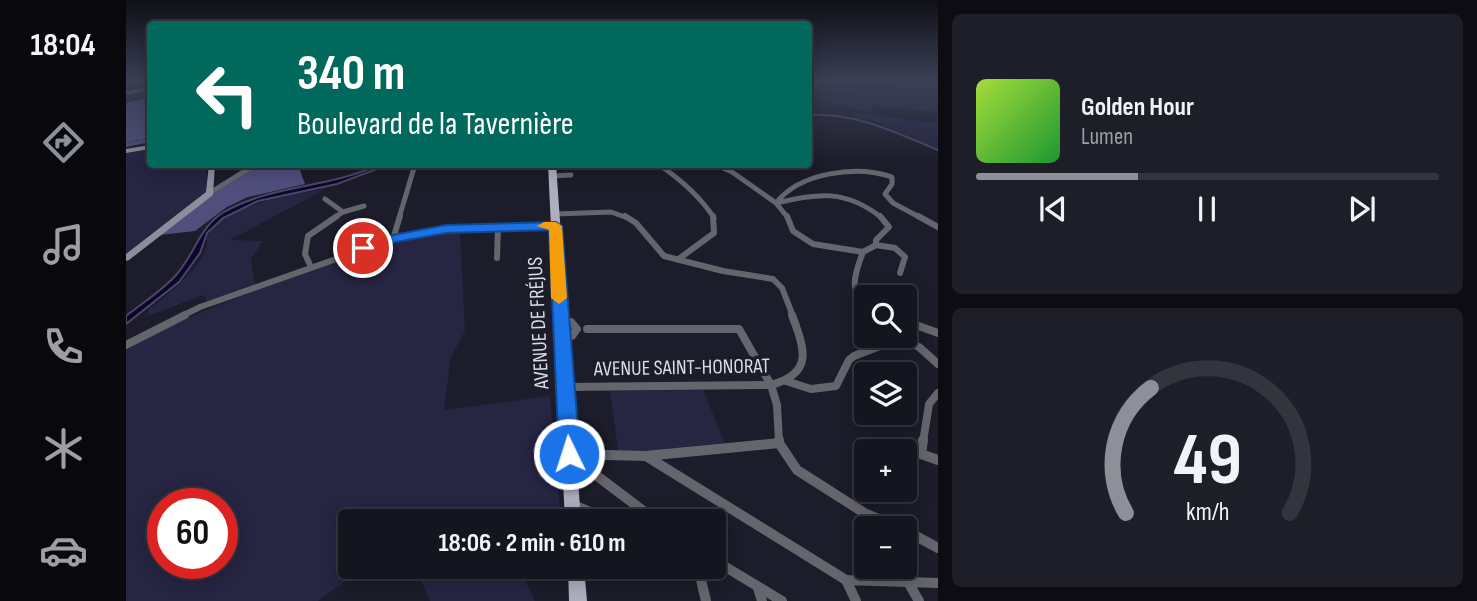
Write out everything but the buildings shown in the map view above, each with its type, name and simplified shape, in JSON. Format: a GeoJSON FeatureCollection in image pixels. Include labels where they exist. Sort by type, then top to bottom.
{"type":"FeatureCollection","features":[{"type":"Feature","properties":{"kind":"main road"},"geometry":{"type":"LineString","coordinates":[[126,151],[147,146]]}},
{"type":"Feature","properties":{"kind":"main road"},"geometry":{"type":"LineString","coordinates":[[126,258],[211,192],[212,168]]}},
{"type":"Feature","properties":{"kind":"main road","name":"AVENUE DE FRÉJUS"},"geometry":{"type":"LineString","coordinates":[[552,168],[572,509]]}},
{"type":"Feature","properties":{"kind":"main road"},"geometry":{"type":"LineString","coordinates":[[577,579],[578,601]]}},
{"type":"Feature","properties":{"kind":"street"},"geometry":{"type":"LineString","coordinates":[[211,192],[250,168]]}},
{"type":"Feature","properties":{"kind":"street"},"geometry":{"type":"LineString","coordinates":[[393,239],[414,168]]}},
{"type":"Feature","properties":{"kind":"street"},"geometry":{"type":"LineString","coordinates":[[664,168],[678,177],[706,205],[715,219],[713,233],[680,258]]}},
{"type":"Feature","properties":{"kind":"street"},"geometry":{"type":"LineString","coordinates":[[723,168],[776,203],[788,217],[793,231],[813,244],[863,252],[876,246],[895,248],[905,257],[900,273]]}},
{"type":"Feature","properties":{"kind":"street"},"geometry":{"type":"LineString","coordinates":[[776,203],[777,198],[794,185],[860,170],[877,171],[892,177],[892,184],[885,194],[893,203],[938,227]]}},
{"type":"Feature","properties":{"kind":"street"},"geometry":{"type":"LineString","coordinates":[[552,176],[572,175]]}},
{"type":"Feature","properties":{"kind":"street"},"geometry":{"type":"LineString","coordinates":[[776,203],[821,192],[845,197],[880,215],[886,221],[889,227],[876,240],[876,246]]}},
{"type":"Feature","properties":{"kind":"street"},"geometry":{"type":"LineString","coordinates":[[325,199],[343,212]]}},
{"type":"Feature","properties":{"kind":"street"},"geometry":{"type":"LineString","coordinates":[[311,267],[305,254],[308,236],[343,212],[364,206]]}},
{"type":"Feature","properties":{"kind":"street"},"geometry":{"type":"LineString","coordinates":[[126,345],[195,309],[393,239],[446,229],[498,226],[611,212],[621,214],[636,223],[660,253],[723,271],[773,279],[782,288],[804,347],[803,363],[786,381]]}},
{"type":"Feature","properties":{"kind":"street"},"geometry":{"type":"LineString","coordinates":[[497,258],[498,226]]}},
{"type":"Feature","properties":{"kind":"street"},"geometry":{"type":"LineString","coordinates":[[856,285],[860,277],[858,263],[863,252]]}},
{"type":"Feature","properties":{"kind":"street"},"geometry":{"type":"LineString","coordinates":[[561,321],[571,322],[582,329],[739,329],[771,384],[777,405],[779,443],[797,470],[873,516]]}},
{"type":"Feature","properties":{"kind":"street"},"geometry":{"type":"LineString","coordinates":[[917,325],[938,333]]}},
{"type":"Feature","properties":{"kind":"street"},"geometry":{"type":"LineString","coordinates":[[562,339],[582,329]]}},
{"type":"Feature","properties":{"kind":"street","name":"AVENUE SAINT-HONORAT"},"geometry":{"type":"LineString","coordinates":[[565,387],[771,384],[786,381],[796,386],[821,390],[836,386],[849,360],[854,356],[898,342],[918,346],[938,364]]}},
{"type":"Feature","properties":{"kind":"street"},"geometry":{"type":"LineString","coordinates":[[938,393],[929,404],[921,454],[938,460]]}},
{"type":"Feature","properties":{"kind":"street"},"geometry":{"type":"LineString","coordinates":[[569,454],[645,456],[779,443]]}},
{"type":"Feature","properties":{"kind":"street"},"geometry":{"type":"LineString","coordinates":[[569,454],[640,509]]}},
{"type":"Feature","properties":{"kind":"street"},"geometry":{"type":"LineString","coordinates":[[645,456],[846,580],[938,583]]}},
{"type":"Feature","properties":{"kind":"street"},"geometry":{"type":"LineString","coordinates":[[572,504],[584,509]]}},
{"type":"Feature","properties":{"kind":"street"},"geometry":{"type":"LineString","coordinates":[[917,537],[938,548]]}},
{"type":"Feature","properties":{"kind":"street"},"geometry":{"type":"LineString","coordinates":[[726,567],[782,601]]}},
{"type":"Feature","properties":{"kind":"street"},"geometry":{"type":"LineString","coordinates":[[701,579],[706,601]]}},
{"type":"Feature","properties":{"kind":"street"},"geometry":{"type":"LineString","coordinates":[[846,580],[856,601]]}},
{"type":"Feature","properties":{"kind":"street"},"geometry":{"type":"LineString","coordinates":[[908,582],[919,601]]}},
{"type":"Feature","properties":{"kind":"street"},"geometry":{"type":"LineString","coordinates":[[758,587],[762,601]]}},
{"type":"Feature","properties":{"kind":"shaded area"},"geometry":{"type":"Polygon","coordinates":[[[126,108],[147,108],[147,143],[126,147],[126,108]]]}},
{"type":"Feature","properties":{"kind":"shaded area"},"geometry":{"type":"Polygon","coordinates":[[[852,108],[871,108],[871,112],[852,108]]]}},
{"type":"Feature","properties":{"kind":"shaded area"},"geometry":{"type":"Polygon","coordinates":[[[894,108],[938,108],[938,112],[894,108]]]}},
{"type":"Feature","properties":{"kind":"shaded area"},"geometry":{"type":"Polygon","coordinates":[[[853,112],[930,123],[938,120],[938,149],[874,121],[855,118],[853,112]]]}},
{"type":"Feature","properties":{"kind":"shaded area"},"geometry":{"type":"Polygon","coordinates":[[[147,150],[147,168],[204,168],[207,175],[206,192],[126,254],[126,153],[147,150]]]}},
{"type":"Feature","properties":{"kind":"shaded area"},"geometry":{"type":"Polygon","coordinates":[[[253,168],[299,168],[305,184],[248,197],[227,207],[195,231],[160,235],[216,191],[253,168]]]}},
{"type":"Feature","properties":{"kind":"shaded area"},"geometry":{"type":"Polygon","coordinates":[[[379,168],[337,184],[258,201],[223,218],[207,233],[200,253],[179,282],[126,324],[126,316],[176,275],[209,225],[224,212],[261,196],[379,168]]]}},
{"type":"Feature","properties":{"kind":"shaded area"},"geometry":{"type":"Polygon","coordinates":[[[324,190],[230,240],[263,241],[251,259],[255,284],[207,302],[204,295],[148,316],[148,310],[173,290],[197,265],[207,237],[215,226],[227,217],[260,203],[324,190]]]}},
{"type":"Feature","properties":{"kind":"shaded area"},"geometry":{"type":"Polygon","coordinates":[[[460,230],[465,331],[451,357],[444,410],[550,396],[560,509],[338,509],[338,579],[348,579],[318,601],[126,601],[126,350],[185,319],[247,294],[373,249],[460,230]]]}},
{"type":"Feature","properties":{"kind":"shaded area"},"geometry":{"type":"Polygon","coordinates":[[[703,390],[725,443],[636,452],[618,451],[610,391],[703,390]]]}},
{"type":"Feature","properties":{"kind":"shaded area"},"geometry":{"type":"Polygon","coordinates":[[[420,579],[524,579],[535,601],[430,601],[420,579]]]}},
{"type":"Feature","properties":{"kind":"waterway"},"geometry":{"type":"LineString","coordinates":[[812,115],[858,120],[938,150]]}},
{"type":"Feature","properties":{"kind":"waterway"},"geometry":{"type":"LineString","coordinates":[[126,143],[147,139]]}},
{"type":"Feature","properties":{"kind":"slow traffic"},"geometry":{"type":"LineString","coordinates":[[544,226],[556,226],[559,298]]}},
{"type":"Feature","properties":{"kind":"route"},"geometry":{"type":"LineString","coordinates":[[363,248],[412,234],[446,229],[556,226],[569,454]]}}]}
